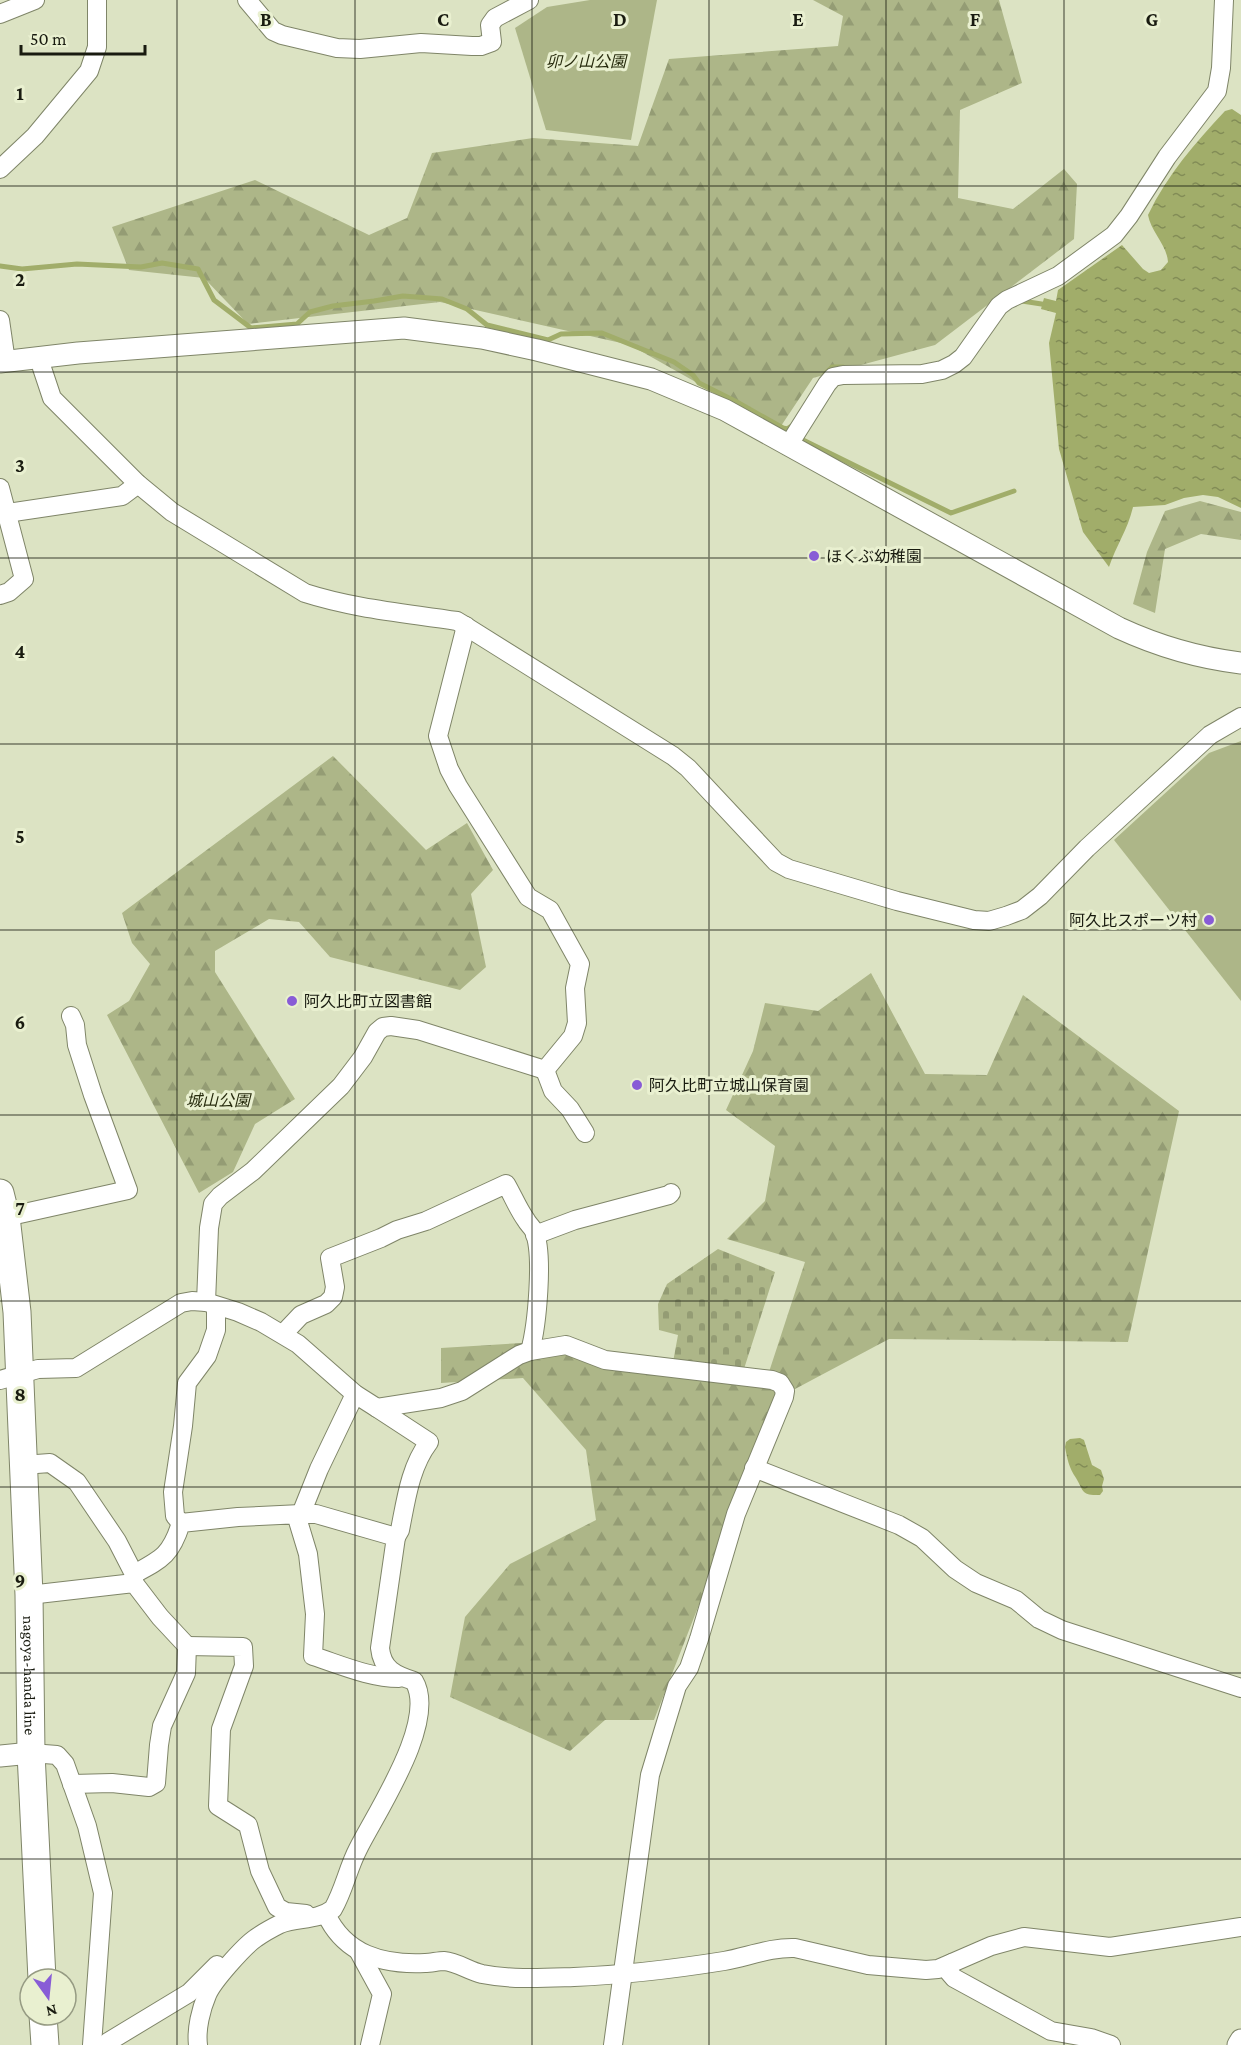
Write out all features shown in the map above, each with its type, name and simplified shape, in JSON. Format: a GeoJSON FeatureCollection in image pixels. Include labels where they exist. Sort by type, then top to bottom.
{"type":"FeatureCollection","features":[{"type":"Feature","properties":{"kind":"main road","name":"nagoya-handa line"},"geometry":{"type":"LineString","coordinates":[[3,1205],[10,1377],[23,1465],[29,1595],[31,1754],[41,1967]]}},
{"type":"Feature","properties":{"kind":"main road"},"geometry":{"type":"LineString","coordinates":[[44,2027],[45,2045]]}},
{"type":"Feature","properties":{"kind":"street"},"geometry":{"type":"LineString","coordinates":[[0,14],[35,0]]}},
{"type":"Feature","properties":{"kind":"street"},"geometry":{"type":"LineString","coordinates":[[0,169],[35,136],[89,71],[97,47],[97,0]]}},
{"type":"Feature","properties":{"kind":"street"},"geometry":{"type":"LineString","coordinates":[[247,0],[273,31],[282,36],[337,48],[360,49],[421,43],[481,46],[492,42],[490,25],[495,18],[529,0]]}},
{"type":"Feature","properties":{"kind":"street"},"geometry":{"type":"LineString","coordinates":[[788,446],[833,377],[911,375],[942,370],[963,357],[999,306],[1058,276],[1114,235],[1167,157],[1217,91],[1221,68],[1224,0]]}},
{"type":"Feature","properties":{"kind":"street"},"geometry":{"type":"LineString","coordinates":[[0,320],[3,362],[78,353],[404,328],[482,338],[651,379],[725,410],[1119,628],[1142,639],[1192,654],[1241,663]]}},
{"type":"Feature","properties":{"kind":"street"},"geometry":{"type":"LineString","coordinates":[[42,358],[42,368],[52,398],[138,484],[172,512],[305,593],[329,601],[372,610],[457,621],[466,626],[674,756],[776,862],[789,869],[886,898],[974,920],[989,921],[1006,916],[1022,910],[1031,903],[1196,746],[1241,717]]}},
{"type":"Feature","properties":{"kind":"street"},"geometry":{"type":"LineString","coordinates":[[3,513],[122,496],[138,484]]}},
{"type":"Feature","properties":{"kind":"street"},"geometry":{"type":"LineString","coordinates":[[0,488],[3,513],[24,579],[9,592],[0,595]]}},
{"type":"Feature","properties":{"kind":"street"},"geometry":{"type":"LineString","coordinates":[[466,626],[438,736],[449,769],[528,897],[550,910],[580,964],[575,988],[577,1023],[573,1035],[544,1070]]}},
{"type":"Feature","properties":{"kind":"street"},"geometry":{"type":"LineString","coordinates":[[3,1205],[129,1190],[93,1095],[77,1045],[75,1025],[71,1016]]}},
{"type":"Feature","properties":{"kind":"street"},"geometry":{"type":"LineString","coordinates":[[181,1523],[175,1515],[173,1492],[187,1383],[207,1356],[216,1329],[211,1304],[209,1228],[213,1204],[253,1171],[341,1086],[363,1057],[377,1032],[383,1027],[391,1026],[418,1030],[544,1070],[553,1091],[570,1109],[585,1134]]}},
{"type":"Feature","properties":{"kind":"street"},"geometry":{"type":"LineString","coordinates":[[283,1334],[301,1315],[326,1304],[333,1297],[330,1258],[381,1239],[397,1230],[426,1221],[506,1184],[535,1235],[539,1263],[535,1334],[530,1351]]}},
{"type":"Feature","properties":{"kind":"street"},"geometry":{"type":"LineString","coordinates":[[535,1235],[575,1220],[671,1193]]}},
{"type":"Feature","properties":{"kind":"street"},"geometry":{"type":"LineString","coordinates":[[10,1377],[38,1369],[76,1368],[180,1303],[192,1301],[238,1312],[283,1334],[298,1344],[355,1394],[429,1442],[421,1453],[414,1473],[400,1530],[396,1537],[380,1648],[384,1665],[404,1678],[414,1681],[418,1688],[420,1700],[417,1728],[391,1786],[356,1852],[337,1902],[333,1909],[323,1915],[284,1923],[233,1951],[189,1993],[108,2042],[107,2045]]}},
{"type":"Feature","properties":{"kind":"street"},"geometry":{"type":"LineString","coordinates":[[377,1408],[441,1398],[462,1391],[504,1363],[530,1351],[566,1345],[605,1360],[772,1380],[780,1383],[785,1391],[736,1514],[689,1668],[677,1686],[650,1776],[613,2045]]}},
{"type":"Feature","properties":{"kind":"street"},"geometry":{"type":"LineString","coordinates":[[355,1394],[319,1468],[298,1521],[308,1554],[315,1614],[313,1656],[358,1671],[389,1678],[404,1678]]}},
{"type":"Feature","properties":{"kind":"street"},"geometry":{"type":"LineString","coordinates":[[23,1465],[50,1463],[77,1482],[117,1541],[134,1579],[160,1617],[187,1646],[187,1669],[162,1726],[156,1783],[149,1787],[72,1784]]}},
{"type":"Feature","properties":{"kind":"street"},"geometry":{"type":"LineString","coordinates":[[754,1468],[899,1526],[922,1538],[955,1569],[976,1583],[1016,1600],[1039,1619],[1054,1626],[1241,1688]]}},
{"type":"Feature","properties":{"kind":"street"},"geometry":{"type":"LineString","coordinates":[[181,1523],[238,1517],[316,1514],[396,1537]]}},
{"type":"Feature","properties":{"kind":"street"},"geometry":{"type":"LineString","coordinates":[[29,1595],[134,1579],[170,1551],[181,1523]]}},
{"type":"Feature","properties":{"kind":"street"},"geometry":{"type":"LineString","coordinates":[[187,1646],[243,1647],[244,1666],[221,1729],[218,1806],[248,1826],[260,1871],[277,1907],[286,1912],[323,1915],[342,1939],[359,1952],[391,1960],[424,1963],[445,1961],[480,1974],[499,1977],[574,1977],[623,1973],[725,1961],[785,1948],[795,1948],[868,1965],[926,1970],[938,1969],[992,1946],[1024,1937],[1110,1947],[1241,1927]]}},
{"type":"Feature","properties":{"kind":"street"},"geometry":{"type":"LineString","coordinates":[[0,1756],[57,1755],[65,1764],[87,1826],[103,1893],[92,2045]]}},
{"type":"Feature","properties":{"kind":"street"},"geometry":{"type":"LineString","coordinates":[[198,2045],[197,2036],[208,1993],[255,1938]]}},
{"type":"Feature","properties":{"kind":"street"},"geometry":{"type":"LineString","coordinates":[[359,1952],[382,1994],[370,2045]]}},
{"type":"Feature","properties":{"kind":"street"},"geometry":{"type":"LineString","coordinates":[[952,1963],[948,1971],[954,1978],[1050,2031],[1091,2038],[1112,2045]]}},
{"type":"Feature","properties":{"kind":"street"},"geometry":{"type":"LineString","coordinates":[[1238,2045],[1241,2040]]}},
{"type":"Feature","properties":{"kind":"green space","name":"卯ノ山公園"},"geometry":{"type":"Polygon","coordinates":[[[590,0],[657,0],[631,140],[546,130],[515,28],[547,7],[590,0]]]}},
{"type":"Feature","properties":{"kind":"green space"},"geometry":{"type":"Polygon","coordinates":[[[813,0],[999,0],[1022,83],[960,110],[958,198],[1013,209],[1064,169],[1077,184],[1074,239],[935,345],[813,378],[779,429],[630,345],[440,302],[248,324],[204,278],[129,270],[112,227],[255,180],[369,235],[407,218],[432,153],[533,138],[638,146],[669,59],[838,46],[843,16],[813,0]]]}},
{"type":"Feature","properties":{"kind":"green space"},"geometry":{"type":"Polygon","coordinates":[[[1200,501],[1241,512],[1241,540],[1201,534],[1165,549],[1155,613],[1133,604],[1147,552],[1165,511],[1200,501]]]}},
{"type":"Feature","properties":{"kind":"green space","name":"阿久比スポーツ村"},"geometry":{"type":"Polygon","coordinates":[[[1241,741],[1241,1001],[1114,840],[1209,753],[1241,741]]]}},
{"type":"Feature","properties":{"kind":"green space","name":"城山公園"},"geometry":{"type":"Polygon","coordinates":[[[333,756],[426,850],[467,823],[493,870],[471,894],[486,967],[460,990],[330,957],[299,922],[269,919],[215,951],[215,972],[295,1099],[255,1124],[233,1172],[199,1193],[107,1015],[129,1001],[150,964],[132,943],[122,913],[333,756]]]}},
{"type":"Feature","properties":{"kind":"green space"},"geometry":{"type":"Polygon","coordinates":[[[871,973],[925,1074],[987,1075],[1023,995],[1179,1111],[1128,1342],[889,1339],[780,1397],[654,1720],[605,1720],[570,1751],[450,1697],[465,1617],[510,1564],[596,1520],[586,1450],[523,1378],[441,1383],[441,1348],[522,1343],[570,1356],[615,1352],[646,1359],[768,1375],[805,1262],[727,1239],[765,1201],[775,1146],[726,1110],[753,1051],[765,1003],[818,1011],[871,973]]]}},
{"type":"Feature","properties":{"kind":"green space"},"geometry":{"type":"Polygon","coordinates":[[[718,1249],[775,1272],[743,1372],[673,1362],[678,1335],[659,1330],[658,1304],[667,1284],[718,1249]]]}},
{"type":"Feature","properties":{"kind":"water"},"geometry":{"type":"Polygon","coordinates":[[[1232,109],[1241,115],[1241,508],[1218,497],[1203,495],[1184,498],[1165,505],[1133,507],[1109,567],[1083,532],[1059,449],[1049,343],[1056,313],[1041,309],[1044,298],[1056,301],[1058,290],[1122,245],[1149,273],[1161,270],[1168,262],[1167,256],[1148,215],[1182,160],[1225,111],[1232,109]]]}},
{"type":"Feature","properties":{"kind":"water"},"geometry":{"type":"Polygon","coordinates":[[[1080,1438],[1084,1440],[1092,1465],[1101,1470],[1104,1479],[1103,1491],[1100,1495],[1089,1495],[1084,1492],[1069,1463],[1066,1442],[1080,1438]]]}},
{"type":"Feature","properties":{"kind":"waterway"},"geometry":{"type":"LineString","coordinates":[[0,266],[22,269],[77,264],[141,267],[162,263],[198,269],[214,300],[251,328],[297,324],[310,312],[333,306],[403,296],[442,299],[467,309],[487,325],[548,340],[561,334],[602,333],[674,362],[693,375],[699,383],[783,428],[787,429],[793,425]]}},
{"type":"Feature","properties":{"kind":"waterway"},"geometry":{"type":"LineString","coordinates":[[1022,301],[1048,305]]}},
{"type":"Feature","properties":{"kind":"waterway"},"geometry":{"type":"LineString","coordinates":[[825,374],[832,367],[843,367]]}},
{"type":"Feature","properties":{"kind":"waterway"},"geometry":{"type":"LineString","coordinates":[[803,440],[951,513],[1014,491]]}},
{"type":"Feature","properties":{"kind":"place","name":"ほくぶ幼稚園"},"geometry":{"type":"Point","coordinates":[814,556]}},
{"type":"Feature","properties":{"kind":"place","name":"阿久比スポーツ村"},"geometry":{"type":"Point","coordinates":[1209,920]}},
{"type":"Feature","properties":{"kind":"place","name":"阿久比町立図書館"},"geometry":{"type":"Point","coordinates":[292,1001]}},
{"type":"Feature","properties":{"kind":"place","name":"阿久比町立城山保育園"},"geometry":{"type":"Point","coordinates":[637,1085]}}]}
